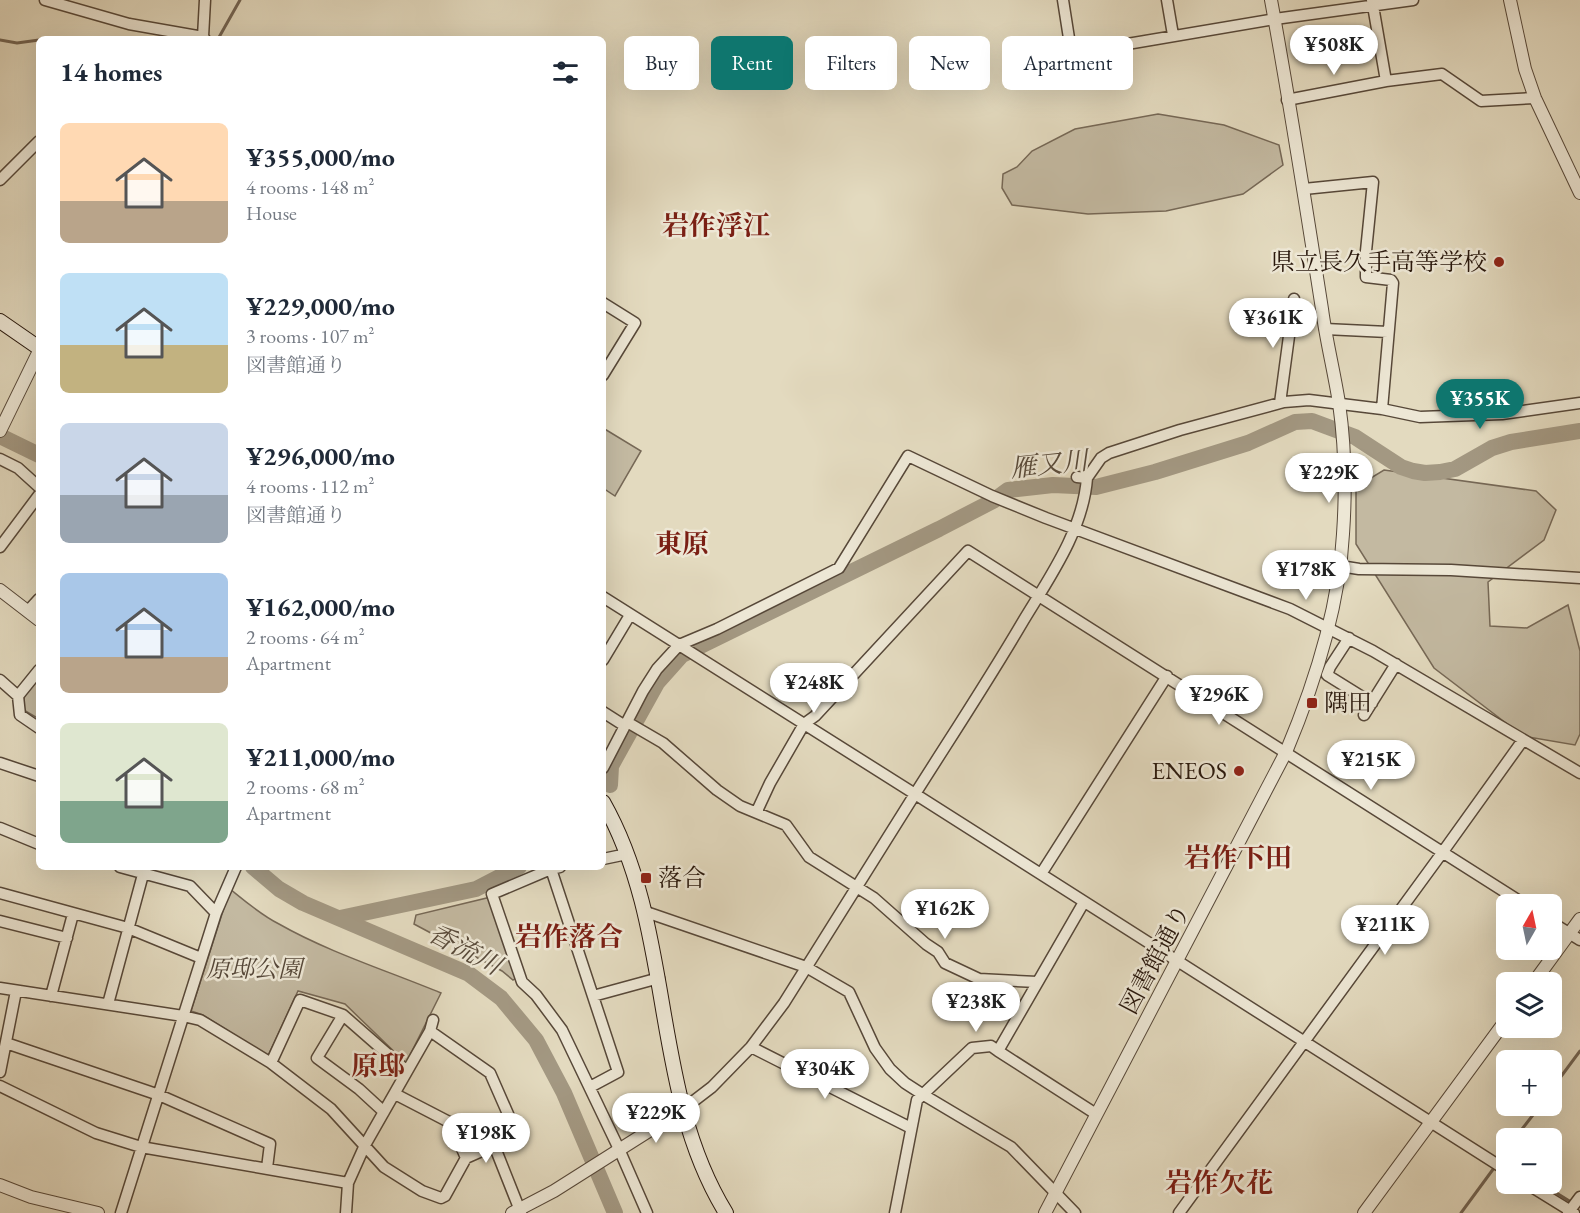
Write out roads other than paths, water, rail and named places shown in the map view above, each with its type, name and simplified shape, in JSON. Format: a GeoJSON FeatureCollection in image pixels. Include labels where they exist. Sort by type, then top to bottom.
{"type":"FeatureCollection","features":[{"type":"Feature","properties":{"kind":"main road"},"geometry":{"type":"LineString","coordinates":[[0,321],[36,348]]}},
{"type":"Feature","properties":{"kind":"main road"},"geometry":{"type":"LineString","coordinates":[[606,808],[627,854],[646,912],[682,1110],[700,1165],[726,1213]]}},
{"type":"Feature","properties":{"kind":"street"},"geometry":{"type":"LineString","coordinates":[[45,0],[129,24],[193,36]]}},
{"type":"Feature","properties":{"kind":"street"},"geometry":{"type":"LineString","coordinates":[[204,36],[205,0]]}},
{"type":"Feature","properties":{"kind":"street"},"geometry":{"type":"LineString","coordinates":[[1063,0],[1071,51],[1086,51],[1373,3],[1413,0]]}},
{"type":"Feature","properties":{"kind":"street"},"geometry":{"type":"LineString","coordinates":[[1167,0],[1173,35]]}},
{"type":"Feature","properties":{"kind":"street","name":"図書館通り"},"geometry":{"type":"LineString","coordinates":[[1045,1213],[1286,752],[1304,710],[1329,628],[1340,566],[1344,515],[1339,404],[1271,0]]}},
{"type":"Feature","properties":{"kind":"street"},"geometry":{"type":"LineString","coordinates":[[1510,0],[1525,69],[1535,98],[1578,186]]}},
{"type":"Feature","properties":{"kind":"street"},"geometry":{"type":"LineString","coordinates":[[1373,3],[1386,81]]}},
{"type":"Feature","properties":{"kind":"street"},"geometry":{"type":"LineString","coordinates":[[1287,100],[1386,81],[1442,74],[1481,101],[1535,98]]}},
{"type":"Feature","properties":{"kind":"street"},"geometry":{"type":"LineString","coordinates":[[0,180],[36,144]]}},
{"type":"Feature","properties":{"kind":"street"},"geometry":{"type":"LineString","coordinates":[[1304,189],[1373,182],[1366,251],[1366,277],[1391,280],[1393,283],[1382,409]]}},
{"type":"Feature","properties":{"kind":"street"},"geometry":{"type":"LineString","coordinates":[[1281,404],[1294,299]]}},
{"type":"Feature","properties":{"kind":"street"},"geometry":{"type":"LineString","coordinates":[[606,305],[635,323],[606,370]]}},
{"type":"Feature","properties":{"kind":"street"},"geometry":{"type":"LineString","coordinates":[[1325,329],[1388,332]]}},
{"type":"Feature","properties":{"kind":"street"},"geometry":{"type":"LineString","coordinates":[[0,431],[36,356]]}},
{"type":"Feature","properties":{"kind":"street"},"geometry":{"type":"LineString","coordinates":[[494,1145],[518,1212],[682,1110],[712,1087],[751,1047],[784,1003],[1039,596],[1058,564],[1086,500],[1084,478],[1101,458],[1109,453],[1179,430],[1281,404],[1309,400],[1382,409],[1420,417],[1456,417],[1580,403]]}},
{"type":"Feature","properties":{"kind":"street"},"geometry":{"type":"LineString","coordinates":[[606,762],[643,691],[657,669],[679,645],[717,629],[839,568],[908,456],[995,497],[1074,529],[1266,598],[1349,638],[1396,664],[1580,773]]}},
{"type":"Feature","properties":{"kind":"street"},"geometry":{"type":"LineString","coordinates":[[0,459],[18,468],[36,484]]}},
{"type":"Feature","properties":{"kind":"street"},"geometry":{"type":"LineString","coordinates":[[0,547],[36,499]]}},
{"type":"Feature","properties":{"kind":"street"},"geometry":{"type":"LineString","coordinates":[[757,811],[770,783],[804,724],[815,716],[968,551],[1508,894]]}},
{"type":"Feature","properties":{"kind":"street"},"geometry":{"type":"LineString","coordinates":[[1340,566],[1359,569],[1451,570],[1580,578]]}},
{"type":"Feature","properties":{"kind":"street"},"geometry":{"type":"LineString","coordinates":[[0,590],[36,618]]}},
{"type":"Feature","properties":{"kind":"street"},"geometry":{"type":"LineString","coordinates":[[606,599],[1496,1164]]}},
{"type":"Feature","properties":{"kind":"street"},"geometry":{"type":"LineString","coordinates":[[28,611],[36,602]]}},
{"type":"Feature","properties":{"kind":"street"},"geometry":{"type":"LineString","coordinates":[[606,655],[630,615]]}},
{"type":"Feature","properties":{"kind":"street"},"geometry":{"type":"LineString","coordinates":[[1349,638],[1327,675],[1372,703]]}},
{"type":"Feature","properties":{"kind":"street"},"geometry":{"type":"LineString","coordinates":[[1364,715],[1396,664]]}},
{"type":"Feature","properties":{"kind":"street"},"geometry":{"type":"LineString","coordinates":[[18,696],[36,674]]}},
{"type":"Feature","properties":{"kind":"street"},"geometry":{"type":"LineString","coordinates":[[1041,874],[1167,676]]}},
{"type":"Feature","properties":{"kind":"street"},"geometry":{"type":"LineString","coordinates":[[0,681],[18,696],[20,715],[36,726]]}},
{"type":"Feature","properties":{"kind":"street"},"geometry":{"type":"LineString","coordinates":[[606,714],[641,729],[663,743],[740,806],[757,811],[786,825],[809,857],[874,898],[938,952],[945,963],[979,980],[1037,982]]}},
{"type":"Feature","properties":{"kind":"street"},"geometry":{"type":"LineString","coordinates":[[1179,1213],[1522,740]]}},
{"type":"Feature","properties":{"kind":"street"},"geometry":{"type":"LineString","coordinates":[[0,763],[36,775]]}},
{"type":"Feature","properties":{"kind":"street"},"geometry":{"type":"LineString","coordinates":[[0,828],[36,843]]}},
{"type":"Feature","properties":{"kind":"street"},"geometry":{"type":"LineString","coordinates":[[606,858],[627,854]]}},
{"type":"Feature","properties":{"kind":"street"},"geometry":{"type":"LineString","coordinates":[[108,1005],[144,870],[190,886],[216,913]]}},
{"type":"Feature","properties":{"kind":"street"},"geometry":{"type":"LineString","coordinates":[[551,870],[492,894],[522,982],[542,1003],[562,1030],[590,1087],[616,1151],[647,1213]]}},
{"type":"Feature","properties":{"kind":"street"},"geometry":{"type":"LineString","coordinates":[[557,870],[593,996],[618,1072],[590,1087]]}},
{"type":"Feature","properties":{"kind":"street"},"geometry":{"type":"LineString","coordinates":[[120,1213],[216,913],[234,872]]}},
{"type":"Feature","properties":{"kind":"street"},"geometry":{"type":"LineString","coordinates":[[0,893],[128,928],[201,958]]}},
{"type":"Feature","properties":{"kind":"street"},"geometry":{"type":"LineString","coordinates":[[998,1051],[1084,902]]}},
{"type":"Feature","properties":{"kind":"street"},"geometry":{"type":"LineString","coordinates":[[646,912],[806,967],[849,992],[875,1048],[882,1059],[905,1083],[1011,1147],[1075,1213]]}},
{"type":"Feature","properties":{"kind":"street"},"geometry":{"type":"LineString","coordinates":[[51,996],[73,914]]}},
{"type":"Feature","properties":{"kind":"street"},"geometry":{"type":"LineString","coordinates":[[1543,972],[1575,937],[1580,919]]}},
{"type":"Feature","properties":{"kind":"street"},"geometry":{"type":"LineString","coordinates":[[0,921],[67,938]]}},
{"type":"Feature","properties":{"kind":"street"},"geometry":{"type":"LineString","coordinates":[[1562,929],[1575,937]]}},
{"type":"Feature","properties":{"kind":"street"},"geometry":{"type":"LineString","coordinates":[[593,996],[658,978]]}},
{"type":"Feature","properties":{"kind":"street"},"geometry":{"type":"LineString","coordinates":[[0,988],[200,1020],[271,1064],[331,1109],[364,1145],[384,1167],[422,1191],[441,1198],[446,1196],[466,1158],[511,1138],[515,1130],[490,1073],[432,1026],[364,1145],[348,1183],[346,1213]]}},
{"type":"Feature","properties":{"kind":"street"},"geometry":{"type":"LineString","coordinates":[[0,1072],[16,991]]}},
{"type":"Feature","properties":{"kind":"street"},"geometry":{"type":"LineString","coordinates":[[271,1064],[300,1000],[343,1016],[407,1071]]}},
{"type":"Feature","properties":{"kind":"street"},"geometry":{"type":"LineString","coordinates":[[343,1016],[317,1058],[359,1089],[384,1112]]}},
{"type":"Feature","properties":{"kind":"street"},"geometry":{"type":"LineString","coordinates":[[1364,1213],[1496,1034]]}},
{"type":"Feature","properties":{"kind":"street"},"geometry":{"type":"LineString","coordinates":[[6,1043],[159,1095],[270,1144],[267,1168]]}},
{"type":"Feature","properties":{"kind":"street"},"geometry":{"type":"LineString","coordinates":[[895,1213],[917,1100],[972,1048],[991,1046],[1096,1114]]}},
{"type":"Feature","properties":{"kind":"street"},"geometry":{"type":"LineString","coordinates":[[751,1047],[911,1128]]}},
{"type":"Feature","properties":{"kind":"street"},"geometry":{"type":"LineString","coordinates":[[0,1086],[96,1133],[141,1147],[348,1183]]}},
{"type":"Feature","properties":{"kind":"street"},"geometry":{"type":"LineString","coordinates":[[395,1094],[451,1124],[466,1158]]}},
{"type":"Feature","properties":{"kind":"street"},"geometry":{"type":"LineString","coordinates":[[0,1185],[31,1197],[98,1213]]}},
{"type":"Feature","properties":{"kind":"street"},"geometry":{"type":"LineString","coordinates":[[1543,1194],[1571,1212],[1580,1197]]}},
{"type":"Feature","properties":{"kind":"waterway"},"geometry":{"type":"LineString","coordinates":[[220,36],[240,0]]}},
{"type":"Feature","properties":{"kind":"waterway"},"geometry":{"type":"LineString","coordinates":[[0,40],[17,43],[36,40]]}},
{"type":"Feature","properties":{"kind":"waterway","name":"雁又川"},"geometry":{"type":"LineString","coordinates":[[610,785],[611,766],[657,683],[682,655],[939,529],[993,501],[1008,490],[1053,485],[1096,487],[1155,472],[1248,443],[1295,422],[1312,421],[1355,437],[1401,467],[1425,473],[1455,469],[1492,448],[1511,442],[1580,431]]}},
{"type":"Feature","properties":{"kind":"waterway","name":"香流川"},"geometry":{"type":"LineString","coordinates":[[0,436],[36,454]]}},
{"type":"Feature","properties":{"kind":"waterway","name":"香流川"},"geometry":{"type":"LineString","coordinates":[[257,870],[279,889],[303,903],[469,974],[501,998],[536,1040],[564,1093],[615,1213]]}},
{"type":"Feature","properties":{"kind":"waterway","name":"雁又川"},"geometry":{"type":"LineString","coordinates":[[340,918],[476,889],[513,870]]}},
{"type":"Feature","properties":{"kind":"waterway"},"geometry":{"type":"LineString","coordinates":[[1562,1075],[1580,1051]]}},
{"type":"Feature","properties":{"kind":"waterway"},"geometry":{"type":"LineString","coordinates":[[1523,1128],[1532,1116]]}},
{"type":"Feature","properties":{"kind":"waterway"},"geometry":{"type":"LineString","coordinates":[[1461,1213],[1494,1168]]}},
{"type":"Feature","properties":{"kind":"waterway"},"geometry":{"type":"LineString","coordinates":[[1558,1194],[1571,1202]]}},
{"type":"Feature","properties":{"kind":"place","name":"県立長久手高等学校"},"geometry":{"type":"Point","coordinates":[1499,262]}},
{"type":"Feature","properties":{"kind":"place","name":"隅田"},"geometry":{"type":"Point","coordinates":[1312,703]}},
{"type":"Feature","properties":{"kind":"place","name":"ENEOS"},"geometry":{"type":"Point","coordinates":[1239,771]}},
{"type":"Feature","properties":{"kind":"place","name":"落合"},"geometry":{"type":"Point","coordinates":[646,878]}},
{"type":"Feature","properties":{"kind":"district","name":"岩作浮江"},"geometry":{"type":"Point","coordinates":[716,226]}},
{"type":"Feature","properties":{"kind":"district","name":"東原"},"geometry":{"type":"Point","coordinates":[682,544]}},
{"type":"Feature","properties":{"kind":"district","name":"岩作下田"},"geometry":{"type":"Point","coordinates":[1238,858]}},
{"type":"Feature","properties":{"kind":"district","name":"岩作落合"},"geometry":{"type":"Point","coordinates":[569,937]}},
{"type":"Feature","properties":{"kind":"district","name":"原邸"},"geometry":{"type":"Point","coordinates":[378,1066]}},
{"type":"Feature","properties":{"kind":"district","name":"岩作欠花"},"geometry":{"type":"Point","coordinates":[1219,1183]}},
{"type":"Feature","properties":{"kind":"park label","name":"原邸公園"},"geometry":{"type":"Point","coordinates":[254,969]}}]}
